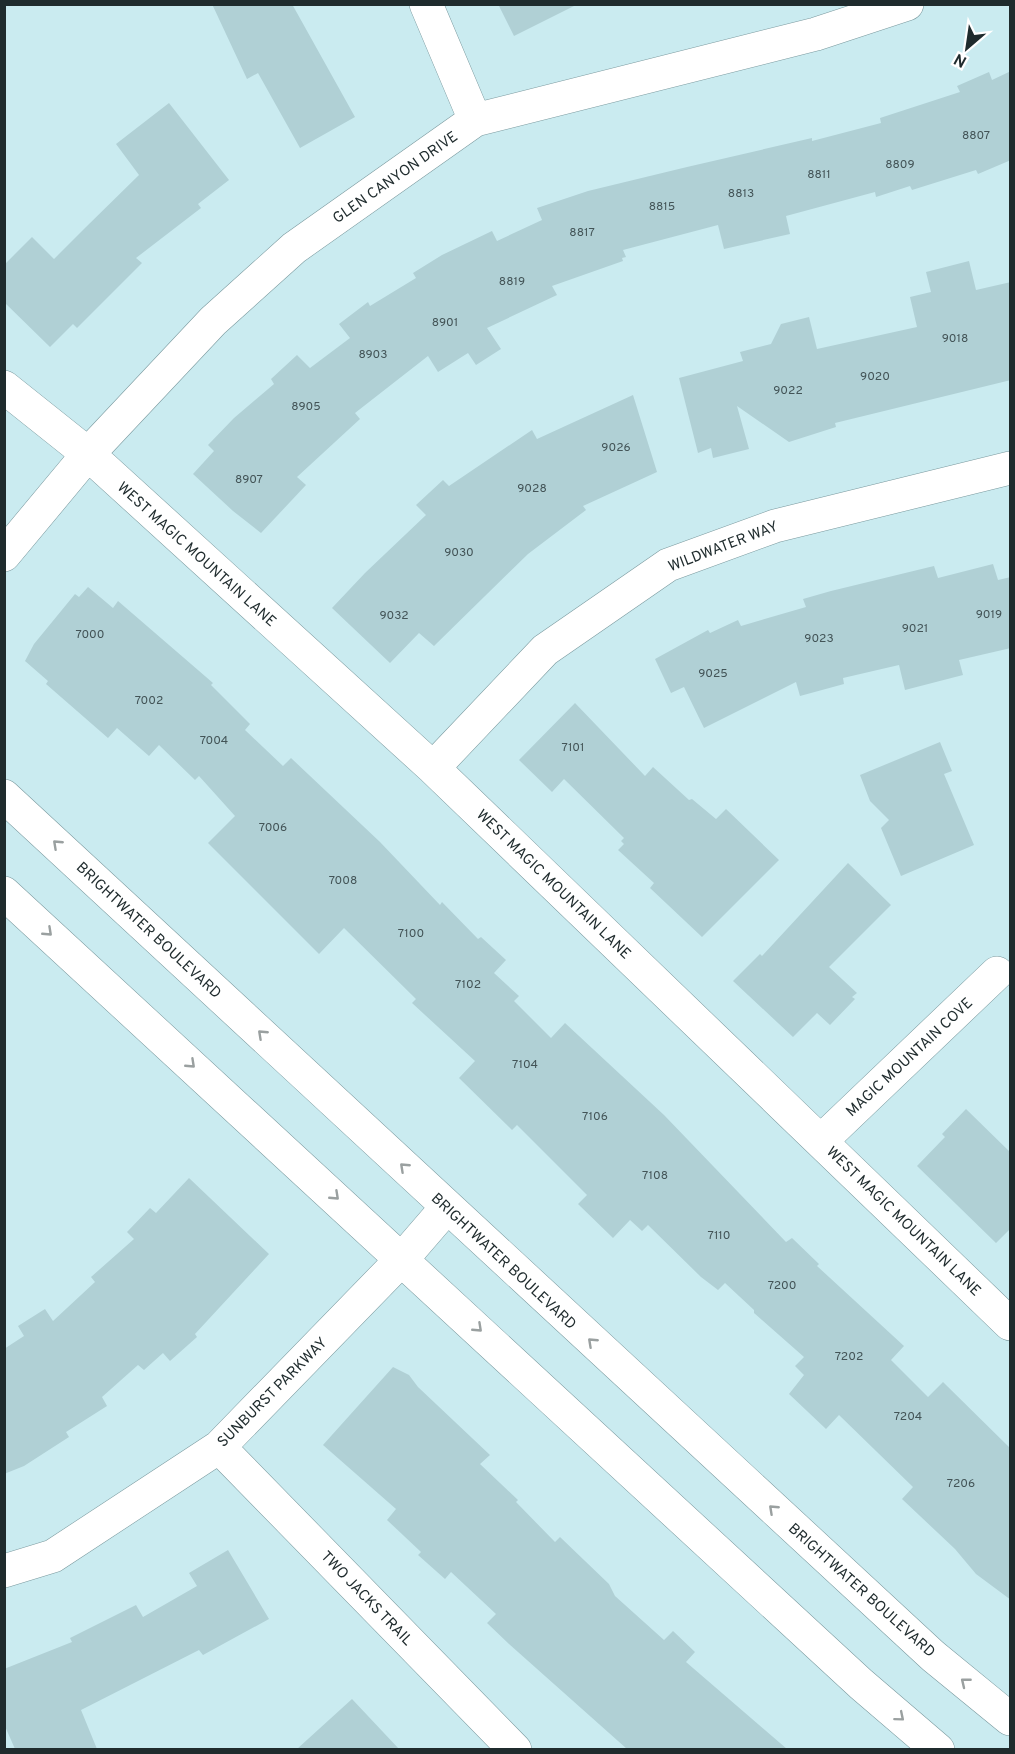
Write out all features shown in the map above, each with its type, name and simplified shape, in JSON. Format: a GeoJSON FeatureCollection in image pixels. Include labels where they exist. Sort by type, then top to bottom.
{"type":"FeatureCollection","features":[{"type":"Feature","properties":{"kind":"street"},"geometry":{"type":"LineString","coordinates":[[426,4],[475,120]]}},
{"type":"Feature","properties":{"kind":"street","name":"GLEN CANYON DRIVE"},"geometry":{"type":"LineString","coordinates":[[4,555],[87,454],[213,321],[294,248],[475,120],[816,34],[907,4]]}},
{"type":"Feature","properties":{"kind":"street","name":"WEST MAGIC MOUNTAIN LANE"},"geometry":{"type":"LineString","coordinates":[[4,387],[87,454],[433,768],[1011,1324]]}},
{"type":"Feature","properties":{"kind":"street","name":"WILDWATER WAY"},"geometry":{"type":"LineString","coordinates":[[433,768],[545,650],[668,565],[775,526],[1011,468]]}},
{"type":"Feature","properties":{"kind":"street","name":"BRIGHTWATER BOULEVARD"},"geometry":{"type":"LineString","coordinates":[[4,796],[933,1656],[1011,1719]]}},
{"type":"Feature","properties":{"kind":"street"},"geometry":{"type":"LineString","coordinates":[[4,893],[403,1258],[861,1684],[938,1749]]}},
{"type":"Feature","properties":{"kind":"street","name":"MAGIC MOUNTAIN COVE"},"geometry":{"type":"LineString","coordinates":[[820,1141],[998,973]]}},
{"type":"Feature","properties":{"kind":"street","name":"SUNBURST PARKWAY"},"geometry":{"type":"LineString","coordinates":[[4,1570],[53,1556],[219,1447],[403,1258],[447,1207]]}},
{"type":"Feature","properties":{"kind":"street","name":"TWO JACKS TRAIL"},"geometry":{"type":"LineString","coordinates":[[219,1447],[515,1749]]}},
{"type":"Feature","properties":{"kind":"building"},"geometry":{"type":"Polygon","coordinates":[[[212,4],[292,4],[355,117],[300,148],[258,73],[247,79],[212,4]]]}},
{"type":"Feature","properties":{"kind":"building"},"geometry":{"type":"Polygon","coordinates":[[[498,4],[578,4],[514,36],[498,4]]]}},
{"type":"Feature","properties":{"kind":"building"},"geometry":{"type":"Polygon","coordinates":[[[1011,71],[1011,160],[978,174],[976,170],[912,190],[910,186],[876,197],[875,192],[786,216],[790,234],[724,249],[718,225],[623,250],[626,257],[622,258],[623,261],[552,286],[557,295],[487,328],[501,349],[476,365],[468,353],[438,372],[428,356],[355,413],[360,419],[297,477],[306,485],[261,533],[193,474],[214,451],[208,445],[234,418],[274,384],[271,379],[297,355],[310,368],[350,338],[339,324],[368,302],[370,306],[416,278],[413,273],[442,255],[492,231],[497,241],[542,220],[537,208],[588,191],[812,138],[812,141],[881,123],[880,118],[960,92],[957,86],[989,72],[992,80],[1011,71]]]}},
{"type":"Feature","properties":{"kind":"building"},"geometry":{"type":"Polygon","coordinates":[[[169,103],[229,180],[198,204],[201,208],[136,258],[142,263],[77,328],[73,324],[50,347],[4,302],[4,265],[32,237],[54,259],[139,175],[116,144],[169,103]]]}},
{"type":"Feature","properties":{"kind":"building"},"geometry":{"type":"Polygon","coordinates":[[[969,261],[976,290],[1011,282],[1011,380],[835,423],[836,427],[789,442],[737,406],[749,449],[713,458],[711,448],[698,453],[679,378],[743,361],[740,352],[771,344],[781,324],[809,317],[817,349],[917,327],[910,297],[931,292],[926,272],[969,261]]]}},
{"type":"Feature","properties":{"kind":"building"},"geometry":{"type":"Polygon","coordinates":[[[633,395],[657,472],[583,506],[586,510],[528,554],[434,646],[419,633],[390,663],[332,608],[426,515],[416,505],[443,480],[449,486],[532,430],[537,439],[633,395]]]}},
{"type":"Feature","properties":{"kind":"building"},"geometry":{"type":"Polygon","coordinates":[[[993,564],[998,580],[1011,577],[1011,648],[959,660],[963,675],[905,690],[899,665],[843,678],[844,684],[800,696],[796,682],[704,728],[684,687],[671,693],[655,659],[708,630],[710,633],[738,620],[741,626],[806,607],[803,599],[831,591],[934,566],[938,578],[993,564]]]}},
{"type":"Feature","properties":{"kind":"building"},"geometry":{"type":"Polygon","coordinates":[[[88,587],[113,608],[118,601],[213,683],[211,685],[250,724],[245,730],[283,766],[291,758],[380,842],[440,905],[442,902],[478,939],[481,937],[506,960],[494,973],[519,996],[514,1001],[551,1038],[565,1023],[664,1115],[786,1242],[792,1238],[819,1264],[817,1266],[904,1346],[891,1360],[928,1397],[943,1382],[1011,1449],[1011,1600],[976,1574],[955,1549],[902,1499],[913,1487],[839,1415],[826,1429],[789,1394],[804,1375],[795,1366],[804,1357],[754,1313],[754,1310],[725,1283],[718,1290],[701,1277],[648,1225],[642,1231],[630,1220],[613,1238],[578,1204],[587,1195],[517,1125],[512,1130],[459,1078],[475,1061],[412,1003],[416,999],[344,928],[319,954],[208,843],[235,816],[199,776],[195,780],[159,745],[149,756],[117,728],[108,738],[46,684],[48,681],[25,661],[34,644],[75,594],[79,597],[88,587]]]}},
{"type":"Feature","properties":{"kind":"building"},"geometry":{"type":"Polygon","coordinates":[[[575,703],[645,776],[653,767],[689,800],[692,799],[716,819],[726,809],[779,860],[702,937],[650,888],[654,883],[618,850],[624,844],[621,841],[624,838],[564,779],[552,792],[519,760],[575,703]]]}},
{"type":"Feature","properties":{"kind":"building"},"geometry":{"type":"Polygon","coordinates":[[[940,742],[952,771],[944,774],[974,845],[901,876],[881,828],[889,820],[870,801],[860,775],[940,742]]]}},
{"type":"Feature","properties":{"kind":"building"},"geometry":{"type":"Polygon","coordinates":[[[848,863],[891,905],[829,967],[857,993],[852,997],[855,999],[830,1025],[817,1013],[793,1037],[733,981],[760,954],[762,956],[848,863]]]}},
{"type":"Feature","properties":{"kind":"building"},"geometry":{"type":"Polygon","coordinates":[[[966,1109],[1011,1153],[1011,1228],[996,1243],[917,1166],[945,1137],[942,1134],[966,1109]]]}},
{"type":"Feature","properties":{"kind":"building"},"geometry":{"type":"Polygon","coordinates":[[[189,1178],[269,1254],[195,1334],[197,1337],[170,1361],[163,1353],[144,1370],[138,1365],[102,1397],[107,1406],[66,1432],[69,1437],[24,1466],[4,1474],[4,1349],[24,1336],[18,1326],[45,1309],[53,1321],[95,1282],[91,1277],[134,1239],[127,1232],[150,1208],[156,1213],[189,1178]]]}},
{"type":"Feature","properties":{"kind":"building"},"geometry":{"type":"Polygon","coordinates":[[[393,1367],[409,1375],[418,1387],[490,1455],[480,1464],[518,1500],[516,1502],[555,1542],[560,1537],[609,1584],[615,1596],[664,1640],[673,1631],[695,1652],[686,1662],[787,1749],[627,1749],[487,1623],[496,1614],[451,1572],[445,1579],[418,1555],[421,1552],[387,1520],[396,1509],[323,1445],[393,1367]]]}},
{"type":"Feature","properties":{"kind":"building"},"geometry":{"type":"Polygon","coordinates":[[[228,1550],[269,1619],[203,1655],[199,1650],[81,1710],[97,1749],[15,1749],[4,1724],[4,1669],[72,1642],[70,1638],[136,1605],[143,1617],[197,1586],[189,1573],[228,1550]]]}},
{"type":"Feature","properties":{"kind":"building"},"geometry":{"type":"Polygon","coordinates":[[[352,1699],[399,1749],[297,1749],[352,1699]]]}}]}
